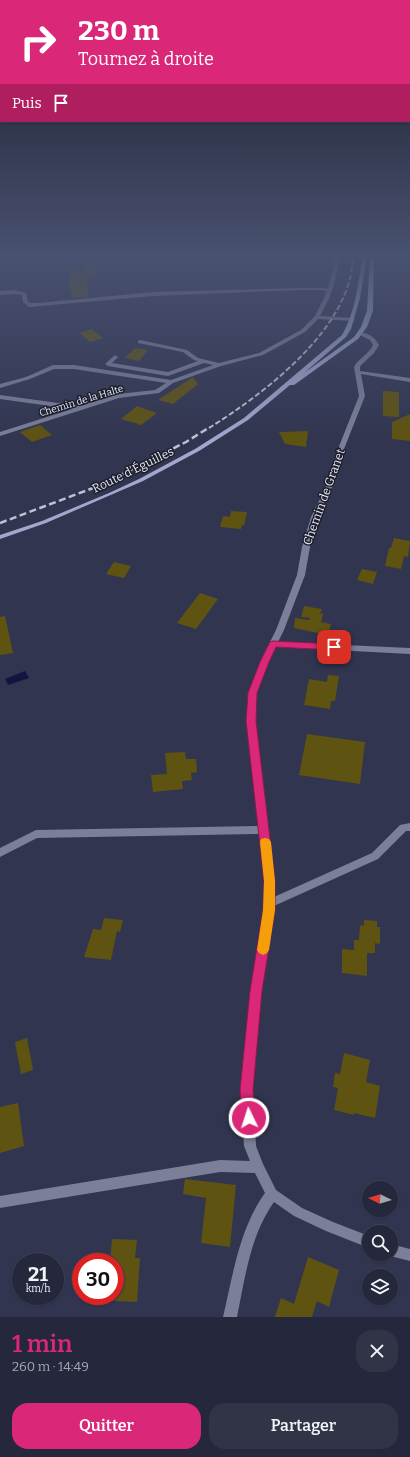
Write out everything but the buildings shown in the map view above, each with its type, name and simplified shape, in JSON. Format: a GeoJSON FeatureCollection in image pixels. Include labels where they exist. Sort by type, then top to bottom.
{"type":"FeatureCollection","features":[{"type":"Feature","properties":{"kind":"street","name":"Route d'Éguilles"},"geometry":{"type":"LineString","coordinates":[[266,403],[295,376],[344,336],[348,331],[353,316]]}},
{"type":"Feature","properties":{"kind":"street","name":"Route d'Éguilles"},"geometry":{"type":"LineString","coordinates":[[0,538],[78,508],[142,480],[221,436],[307,374],[360,333],[369,316]]}},
{"type":"Feature","properties":{"kind":"street"},"geometry":{"type":"LineString","coordinates":[[317,317],[368,320]]}},
{"type":"Feature","properties":{"kind":"street","name":"Chemin de la Halte"},"geometry":{"type":"LineString","coordinates":[[0,434],[83,409],[118,396],[157,392],[171,382],[260,354],[303,331],[317,317]]}},
{"type":"Feature","properties":{"kind":"street"},"geometry":{"type":"LineString","coordinates":[[348,331],[360,333],[371,338],[375,341],[376,345],[373,353],[358,364],[358,372],[410,380]]}},
{"type":"Feature","properties":{"kind":"street"},"geometry":{"type":"LineString","coordinates":[[140,342],[185,351],[196,359],[219,366]]}},
{"type":"Feature","properties":{"kind":"street"},"geometry":{"type":"LineString","coordinates":[[115,357],[108,364],[168,374],[203,361]]}},
{"type":"Feature","properties":{"kind":"street"},"geometry":{"type":"LineString","coordinates":[[0,386],[28,378],[53,367],[74,367],[171,382]]}},
{"type":"Feature","properties":{"kind":"street","name":"Chemin de Granet"},"geometry":{"type":"LineString","coordinates":[[358,372],[362,396],[339,454],[333,479],[314,517],[306,547],[301,575],[280,630],[264,662],[253,693],[251,721],[264,830],[269,881],[269,904],[256,991],[247,1090],[250,1146],[258,1167],[272,1194],[298,1212],[330,1227],[362,1239]]}},
{"type":"Feature","properties":{"kind":"street"},"geometry":{"type":"LineString","coordinates":[[0,396],[83,409]]}},
{"type":"Feature","properties":{"kind":"street"},"geometry":{"type":"LineString","coordinates":[[273,644],[410,652]]}},
{"type":"Feature","properties":{"kind":"street"},"geometry":{"type":"LineString","coordinates":[[269,904],[375,856],[403,828],[410,827]]}},
{"type":"Feature","properties":{"kind":"street"},"geometry":{"type":"LineString","coordinates":[[0,853],[36,834],[264,830]]}},
{"type":"Feature","properties":{"kind":"street"},"geometry":{"type":"LineString","coordinates":[[0,1202],[220,1166],[258,1167]]}},
{"type":"Feature","properties":{"kind":"street"},"geometry":{"type":"LineString","coordinates":[[230,1317],[248,1242],[264,1203],[272,1194]]}},
{"type":"Feature","properties":{"kind":"street"},"geometry":{"type":"LineString","coordinates":[[398,1252],[410,1255]]}},
{"type":"Feature","properties":{"kind":"shaded area"},"geometry":{"type":"Polygon","coordinates":[[[25,671],[29,678],[8,685],[5,679],[25,671]]]}},
{"type":"Feature","properties":{"kind":"railway"},"geometry":{"type":"LineString","coordinates":[[209,428],[255,396],[279,377],[302,355],[322,332],[332,316]]}},
{"type":"Feature","properties":{"kind":"railway"},"geometry":{"type":"LineString","coordinates":[[0,523],[101,485],[186,442],[210,427]]}},
{"type":"Feature","properties":{"kind":"slow traffic"},"geometry":{"type":"LineString","coordinates":[[263,950],[269,910],[269,881],[265,842]]}},
{"type":"Feature","properties":{"kind":"route"},"geometry":{"type":"LineString","coordinates":[[249,1118],[247,1090],[256,991],[269,910],[269,881],[251,721],[253,693],[264,662],[273,644],[334,647]]}}]}
